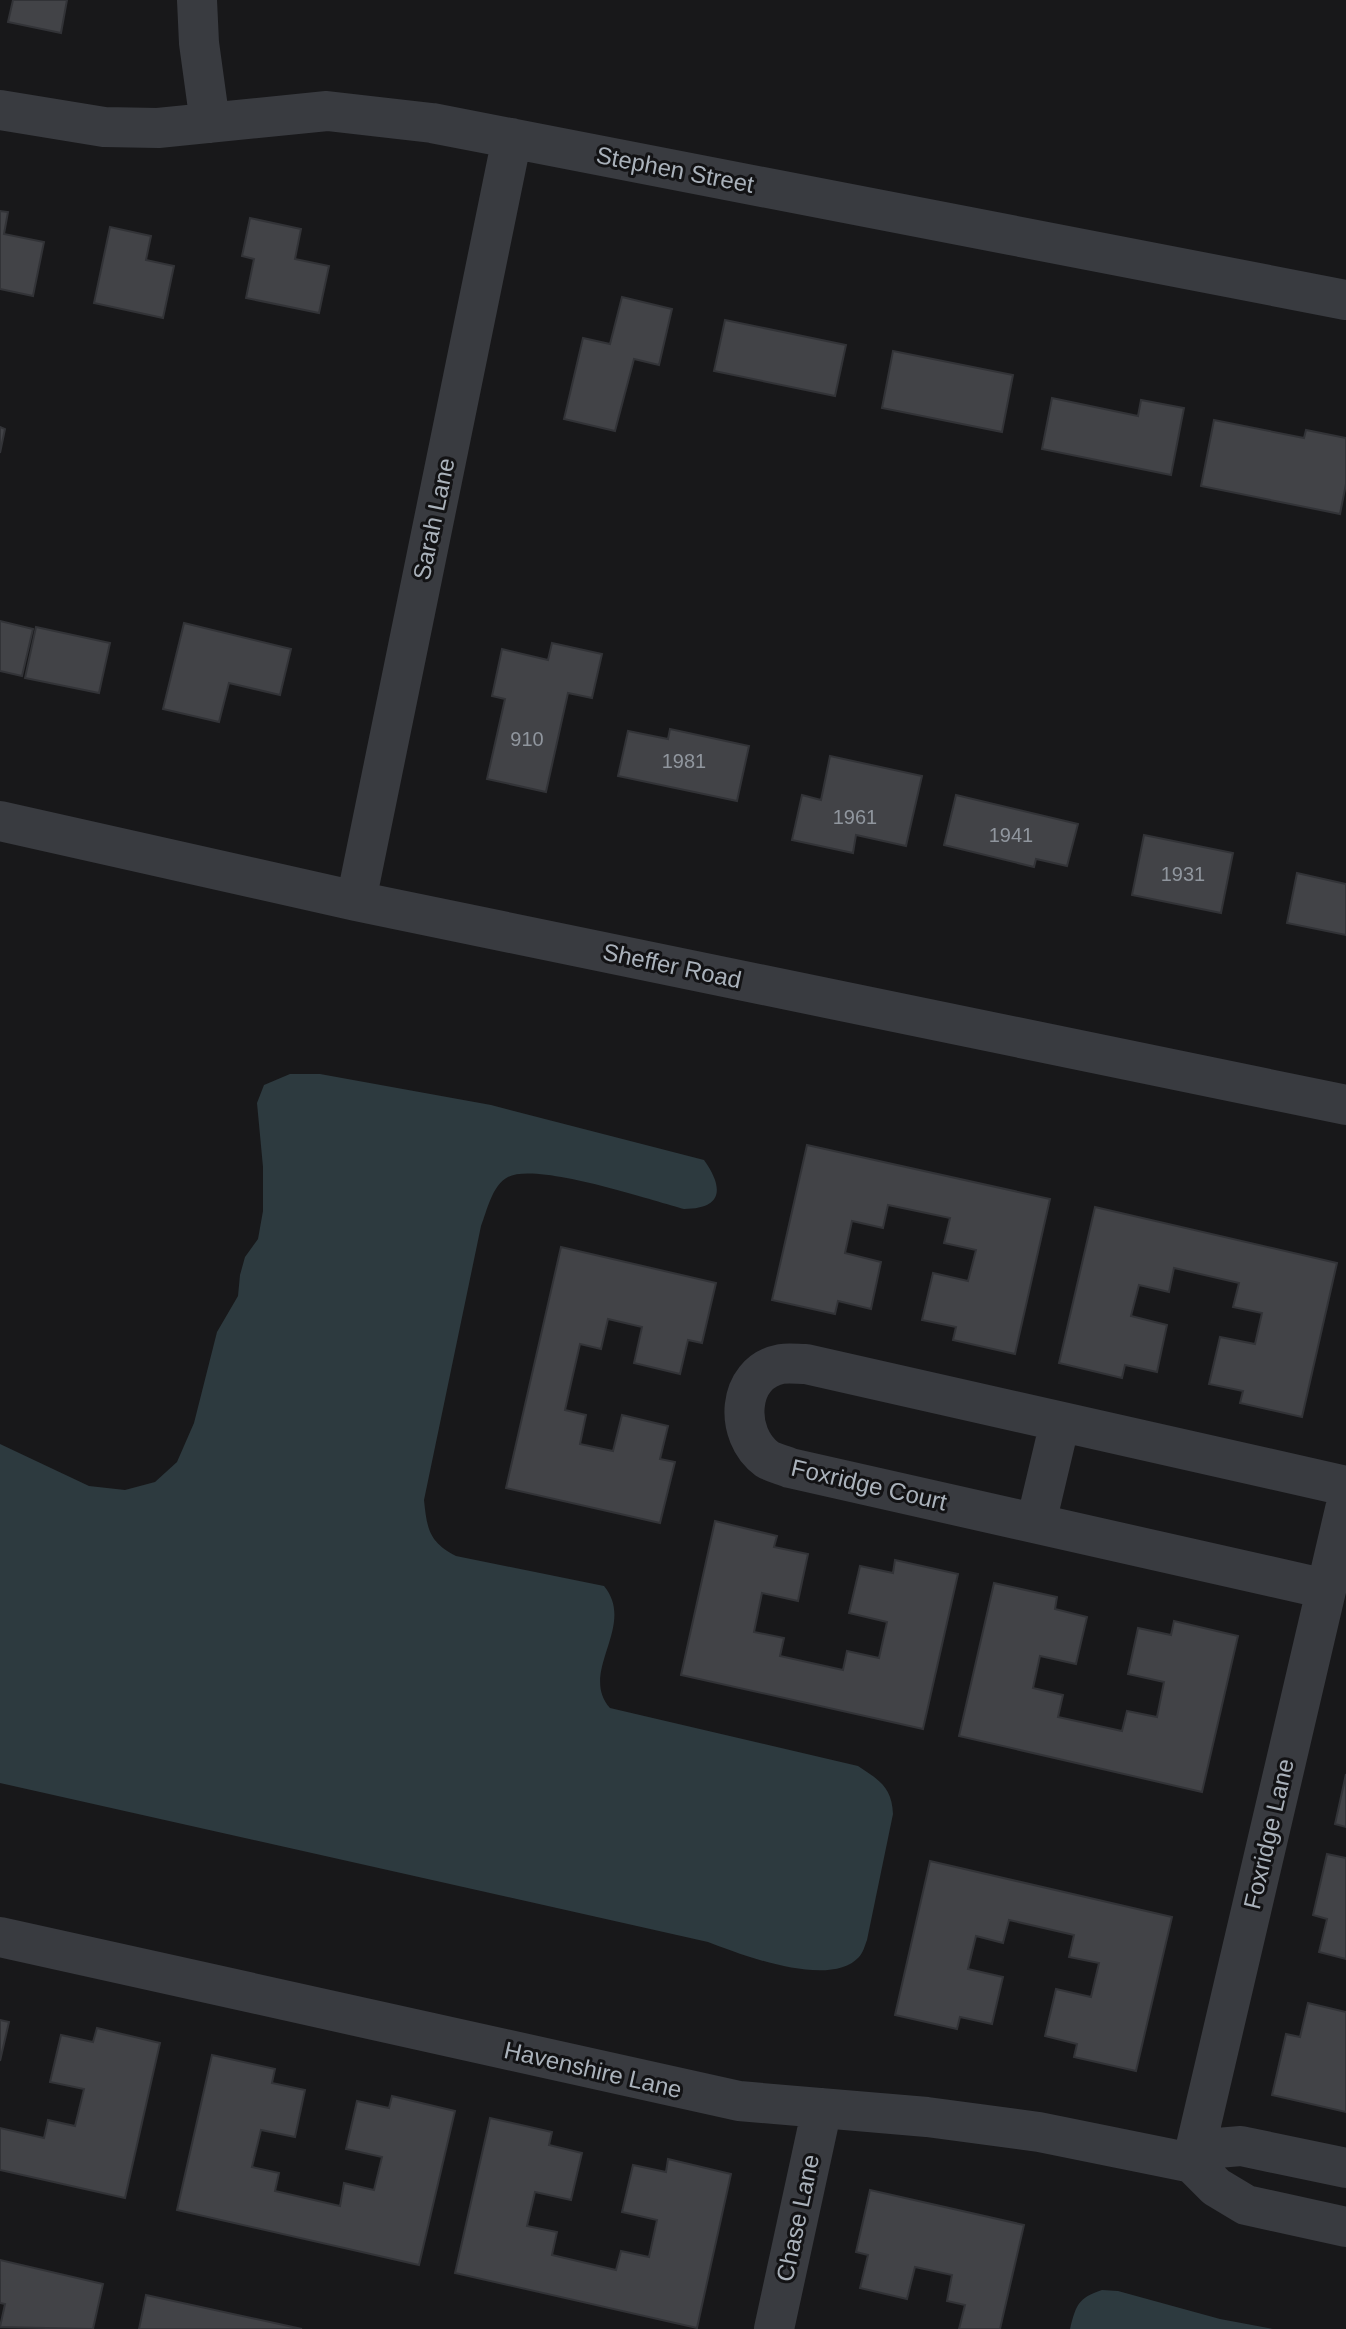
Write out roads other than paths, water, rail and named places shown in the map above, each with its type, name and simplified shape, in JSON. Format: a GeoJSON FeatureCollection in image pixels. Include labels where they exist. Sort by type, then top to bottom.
{"type":"FeatureCollection","features":[{"type":"Feature","properties":{"kind":"street"},"geometry":{"type":"LineString","coordinates":[[197,0],[199,43],[210,123]]}},
{"type":"Feature","properties":{"kind":"street","name":"Stephen Street"},"geometry":{"type":"LineString","coordinates":[[0,110],[104,127],[158,128],[327,111],[432,123],[1346,300]]}},
{"type":"Feature","properties":{"kind":"street","name":"Sarah Lane"},"geometry":{"type":"LineString","coordinates":[[356,901],[512,138]]}},
{"type":"Feature","properties":{"kind":"street","name":"Sheffer Road"},"geometry":{"type":"LineString","coordinates":[[0,821],[356,901],[1346,1105]]}},
{"type":"Feature","properties":{"kind":"street","name":"Foxridge Court"},"geometry":{"type":"LineString","coordinates":[[1326,1589],[790,1468],[767,1460],[751,1442],[743,1418],[745,1396],[759,1375],[779,1364],[806,1364],[1346,1486]]}},
{"type":"Feature","properties":{"kind":"street"},"geometry":{"type":"LineString","coordinates":[[1036,1523],[1060,1422]]}},
{"type":"Feature","properties":{"kind":"street","name":"Foxridge Lane"},"geometry":{"type":"LineString","coordinates":[[1192,2163],[1346,1505]]}},
{"type":"Feature","properties":{"kind":"street","name":"Havenshire Lane"},"geometry":{"type":"LineString","coordinates":[[0,1937],[739,2101],[927,2117],[1039,2132],[1192,2163]]}},
{"type":"Feature","properties":{"kind":"street","name":"Chase Lane"},"geometry":{"type":"LineString","coordinates":[[774,2329],[822,2108]]}},
{"type":"Feature","properties":{"kind":"street"},"geometry":{"type":"LineString","coordinates":[[1346,2168],[1241,2146],[1217,2148],[1192,2163],[1216,2187],[1246,2205],[1346,2227]]}}]}
